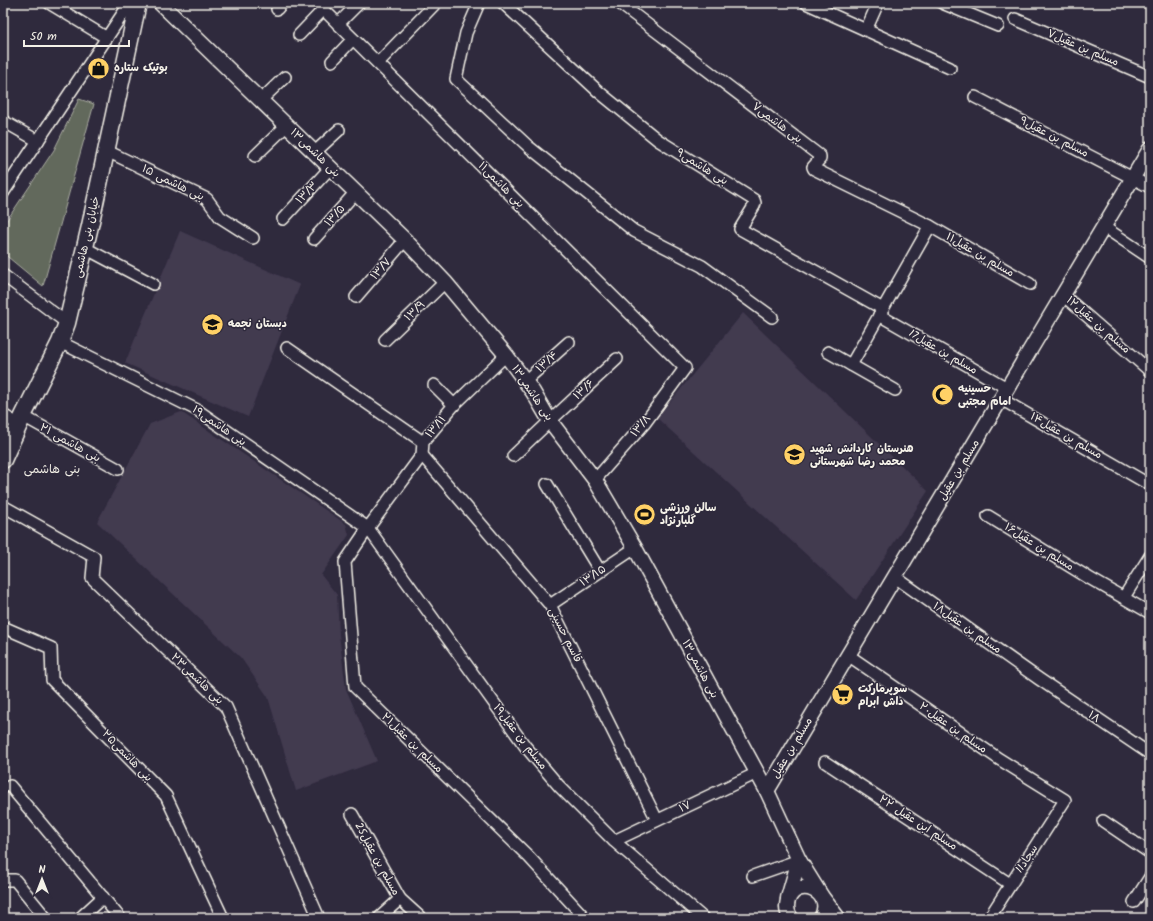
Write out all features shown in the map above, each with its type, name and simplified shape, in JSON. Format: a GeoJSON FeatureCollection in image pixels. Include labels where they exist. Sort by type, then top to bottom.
{"type":"FeatureCollection","features":[{"type":"Feature","properties":{"kind":"main road","name":"خیابان بنی هاشمی"},"geometry":{"type":"LineString","coordinates":[[3,460],[60,342],[67,324],[107,151],[138,3]]}},
{"type":"Feature","properties":{"kind":"street"},"geometry":{"type":"LineString","coordinates":[[49,3],[107,38]]}},
{"type":"Feature","properties":{"kind":"street"},"geometry":{"type":"LineString","coordinates":[[3,193],[130,3]]}},
{"type":"Feature","properties":{"kind":"street","name":"بنی هاشمی۱۳"},"geometry":{"type":"LineString","coordinates":[[160,3],[405,240],[445,282],[506,355],[550,421],[595,480],[635,548],[767,791],[799,860],[822,897],[838,918]]}},
{"type":"Feature","properties":{"kind":"street"},"geometry":{"type":"LineString","coordinates":[[338,24],[358,3]]}},
{"type":"Feature","properties":{"kind":"street"},"geometry":{"type":"LineString","coordinates":[[378,63],[436,3]]}},
{"type":"Feature","properties":{"kind":"street"},"geometry":{"type":"LineString","coordinates":[[479,3],[466,33],[456,79],[529,147],[634,231],[702,266],[772,317]]}},
{"type":"Feature","properties":{"kind":"street","name":"بنی هاشمی۹"},"geometry":{"type":"LineString","coordinates":[[503,3],[599,92],[658,140],[754,200],[754,206],[740,229],[881,312]]}},
{"type":"Feature","properties":{"kind":"street","name":"بنی هاشمی۷"},"geometry":{"type":"LineString","coordinates":[[619,3],[820,156],[820,159],[813,167],[814,169],[930,226]]}},
{"type":"Feature","properties":{"kind":"street"},"geometry":{"type":"LineString","coordinates":[[806,3],[950,68]]}},
{"type":"Feature","properties":{"kind":"street"},"geometry":{"type":"LineString","coordinates":[[866,30],[878,3]]}},
{"type":"Feature","properties":{"kind":"street"},"geometry":{"type":"LineString","coordinates":[[942,3],[998,26]]}},
{"type":"Feature","properties":{"kind":"street"},"geometry":{"type":"LineString","coordinates":[[299,35],[320,6]]}},
{"type":"Feature","properties":{"kind":"street","name":"بنی هاشمی۱۱"},"geometry":{"type":"LineString","coordinates":[[320,6],[685,368]]}},
{"type":"Feature","properties":{"kind":"street","name":"مسلم بن عقیل۷"},"geometry":{"type":"LineString","coordinates":[[1015,20],[1150,77]]}},
{"type":"Feature","properties":{"kind":"street"},"geometry":{"type":"LineString","coordinates":[[332,62],[353,39]]}},
{"type":"Feature","properties":{"kind":"street"},"geometry":{"type":"LineString","coordinates":[[261,100],[285,77]]}},
{"type":"Feature","properties":{"kind":"street","name":"مسلم بن عقیل۹"},"geometry":{"type":"LineString","coordinates":[[975,97],[1150,187]]}},
{"type":"Feature","properties":{"kind":"street"},"geometry":{"type":"LineString","coordinates":[[3,120],[38,141]]}},
{"type":"Feature","properties":{"kind":"street"},"geometry":{"type":"LineString","coordinates":[[255,156],[287,125]]}},
{"type":"Feature","properties":{"kind":"street"},"geometry":{"type":"LineString","coordinates":[[315,152],[339,130]]}},
{"type":"Feature","properties":{"kind":"street","name":"مسلم بن عقیل"},"geometry":{"type":"LineString","coordinates":[[767,791],[1150,149]]}},
{"type":"Feature","properties":{"kind":"street","name":"۱۵ بنی هاشمی"},"geometry":{"type":"LineString","coordinates":[[107,151],[207,200],[220,216],[253,238]]}},
{"type":"Feature","properties":{"kind":"street","name":"۱۳/۳"},"geometry":{"type":"LineString","coordinates":[[283,219],[331,168]]}},
{"type":"Feature","properties":{"kind":"street","name":"۱۳/۵"},"geometry":{"type":"LineString","coordinates":[[314,239],[355,193]]}},
{"type":"Feature","properties":{"kind":"street"},"geometry":{"type":"LineString","coordinates":[[851,365],[930,226]]}},
{"type":"Feature","properties":{"kind":"street","name":"مسلم بن عقیل۱۱"},"geometry":{"type":"LineString","coordinates":[[930,226],[1030,284]]}},
{"type":"Feature","properties":{"kind":"street"},"geometry":{"type":"LineString","coordinates":[[1104,227],[1150,258]]}},
{"type":"Feature","properties":{"kind":"street","name":"۱۳/۷"},"geometry":{"type":"LineString","coordinates":[[356,297],[405,240]]}},
{"type":"Feature","properties":{"kind":"street"},"geometry":{"type":"LineString","coordinates":[[85,248],[153,284]]}},
{"type":"Feature","properties":{"kind":"street"},"geometry":{"type":"LineString","coordinates":[[3,275],[67,324]]}},
{"type":"Feature","properties":{"kind":"street","name":"۱۳/۹"},"geometry":{"type":"LineString","coordinates":[[385,340],[445,282]]}},
{"type":"Feature","properties":{"kind":"street","name":"مسلم بن عقیل۱۲"},"geometry":{"type":"LineString","coordinates":[[1063,295],[1150,371]]}},
{"type":"Feature","properties":{"kind":"street","name":"مسلم بن عقیل17"},"geometry":{"type":"LineString","coordinates":[[881,312],[1004,394]]}},
{"type":"Feature","properties":{"kind":"street","name":"بنی هاشمی۱۹"},"geometry":{"type":"LineString","coordinates":[[60,342],[197,410],[368,528]]}},
{"type":"Feature","properties":{"kind":"street","name":"۱۳/۴"},"geometry":{"type":"LineString","coordinates":[[524,382],[570,342]]}},
{"type":"Feature","properties":{"kind":"street"},"geometry":{"type":"LineString","coordinates":[[287,348],[423,442]]}},
{"type":"Feature","properties":{"kind":"street"},"geometry":{"type":"LineString","coordinates":[[828,352],[895,390]]}},
{"type":"Feature","properties":{"kind":"street","name":"۱۳/۱۱"},"geometry":{"type":"LineString","coordinates":[[422,455],[423,442],[454,405],[506,355]]}},
{"type":"Feature","properties":{"kind":"street","name":"۱۳/۶"},"geometry":{"type":"LineString","coordinates":[[513,456],[617,359]]}},
{"type":"Feature","properties":{"kind":"street","name":"۱۳/۸"},"geometry":{"type":"LineString","coordinates":[[595,480],[644,424],[685,368]]}},
{"type":"Feature","properties":{"kind":"street"},"geometry":{"type":"LineString","coordinates":[[434,385],[454,405]]}},
{"type":"Feature","properties":{"kind":"street","name":"مسلم بن عقیل۱۴"},"geometry":{"type":"LineString","coordinates":[[1004,394],[1130,474],[1150,485]]}},
{"type":"Feature","properties":{"kind":"street","name":"بنی هاشمی ۲۱"},"geometry":{"type":"LineString","coordinates":[[3,415],[21,420],[118,469]]}},
{"type":"Feature","properties":{"kind":"street"},"geometry":{"type":"LineString","coordinates":[[368,528],[422,455]]}},
{"type":"Feature","properties":{"kind":"street","name":"قاسم حسینی"},"geometry":{"type":"LineString","coordinates":[[422,455],[550,605],[657,820]]}},
{"type":"Feature","properties":{"kind":"street"},"geometry":{"type":"LineString","coordinates":[[547,484],[600,571]]}},
{"type":"Feature","properties":{"kind":"street","name":"بنی هاشمی۲۳"},"geometry":{"type":"LineString","coordinates":[[3,506],[94,557],[92,578],[226,707],[319,918]]}},
{"type":"Feature","properties":{"kind":"street","name":"مسلم بن عقیل۱۶"},"geometry":{"type":"LineString","coordinates":[[988,516],[1089,578],[1150,613]]}},
{"type":"Feature","properties":{"kind":"street","name":"مسلم بن عقیل۱۹"},"geometry":{"type":"LineString","coordinates":[[368,528],[525,746],[559,786],[614,841],[702,918]]}},
{"type":"Feature","properties":{"kind":"street","name":"مسلم بن عقیل۲۱"},"geometry":{"type":"LineString","coordinates":[[368,528],[345,562],[355,687],[529,857],[585,918]]}},
{"type":"Feature","properties":{"kind":"street","name":"۱۳/۱۵"},"geometry":{"type":"LineString","coordinates":[[550,605],[635,548]]}},
{"type":"Feature","properties":{"kind":"street"},"geometry":{"type":"LineString","coordinates":[[1124,597],[1150,556]]}},
{"type":"Feature","properties":{"kind":"street","name":"مسلم بن عقیل۱۸"},"geometry":{"type":"LineString","coordinates":[[895,577],[1039,679]]}},
{"type":"Feature","properties":{"kind":"street","name":"بنی هاشمی۲۵"},"geometry":{"type":"LineString","coordinates":[[3,627],[51,648],[52,680],[166,796],[223,918]]}},
{"type":"Feature","properties":{"kind":"street","name":"مسلم بن عقیل۲۰"},"geometry":{"type":"LineString","coordinates":[[848,655],[999,759],[1065,800]]}},
{"type":"Feature","properties":{"kind":"street","name":"۱۸"},"geometry":{"type":"LineString","coordinates":[[1039,679],[1150,754]]}},
{"type":"Feature","properties":{"kind":"street","name":"مسلم ابن عقیل ۲۲"},"geometry":{"type":"LineString","coordinates":[[825,762],[1010,884]]}},
{"type":"Feature","properties":{"kind":"street","name":"۱۷"},"geometry":{"type":"LineString","coordinates":[[614,841],[757,773]]}},
{"type":"Feature","properties":{"kind":"street"},"geometry":{"type":"LineString","coordinates":[[10,786],[120,918]]}},
{"type":"Feature","properties":{"kind":"street","name":"11سجاد"},"geometry":{"type":"LineString","coordinates":[[989,918],[1065,800]]}},
{"type":"Feature","properties":{"kind":"street","name":"مسلم بن عقیل25"},"geometry":{"type":"LineString","coordinates":[[352,814],[400,900],[421,918]]}},
{"type":"Feature","properties":{"kind":"street"},"geometry":{"type":"LineString","coordinates":[[1103,821],[1150,853]]}},
{"type":"Feature","properties":{"kind":"street"},"geometry":{"type":"LineString","coordinates":[[753,876],[799,860]]}},
{"type":"Feature","properties":{"kind":"street"},"geometry":{"type":"LineString","coordinates":[[791,918],[788,912],[787,902],[799,860]]}},
{"type":"Feature","properties":{"kind":"street"},"geometry":{"type":"LineString","coordinates":[[1134,902],[1150,877]]}},
{"type":"Feature","properties":{"kind":"street"},"geometry":{"type":"LineString","coordinates":[[3,880],[15,880],[46,918]]}},
{"type":"Feature","properties":{"kind":"street"},"geometry":{"type":"LineString","coordinates":[[780,918],[787,902],[794,892],[806,888],[818,892],[822,897],[825,908],[821,918]]}},
{"type":"Feature","properties":{"kind":"street"},"geometry":{"type":"LineString","coordinates":[[80,918],[103,897]]}},
{"type":"Feature","properties":{"kind":"street"},"geometry":{"type":"LineString","coordinates":[[379,918],[400,900]]}},
{"type":"Feature","properties":{"kind":"shaded area","name":"دبستان نجمه"},"geometry":{"type":"Polygon","coordinates":[[[180,231],[300,285],[248,417],[125,363],[180,231]]]}},
{"type":"Feature","properties":{"kind":"shaded area","name":"هنرستان کاردانش شهید محمد رضا شهرستانی"},"geometry":{"type":"Polygon","coordinates":[[[743,313],[928,491],[856,600],[657,418],[743,313]]]}},
{"type":"Feature","properties":{"kind":"shaded area"},"geometry":{"type":"Polygon","coordinates":[[[181,412],[346,524],[349,535],[321,575],[337,595],[339,634],[346,689],[377,761],[296,791],[268,697],[241,658],[97,522],[150,424],[181,412]]]}},
{"type":"Feature","properties":{"kind":"green space"},"geometry":{"type":"Polygon","coordinates":[[[79,99],[94,104],[43,286],[3,253],[3,226],[54,150],[79,99]]]}},
{"type":"Feature","properties":{"kind":"place","name":"بوتیک ستاره"},"geometry":{"type":"Point","coordinates":[99,68]}},
{"type":"Feature","properties":{"kind":"place","name":"دبستان نجمه"},"geometry":{"type":"Point","coordinates":[213,324]}},
{"type":"Feature","properties":{"kind":"place","name":"حسینیه امام مجتبی"},"geometry":{"type":"Point","coordinates":[943,395]}},
{"type":"Feature","properties":{"kind":"place","name":"هنرستان کاردانش شهید محمد رضا شهرستانی"},"geometry":{"type":"Point","coordinates":[794,455]}},
{"type":"Feature","properties":{"kind":"place","name":"سالن ورزشی گلبارنژاد"},"geometry":{"type":"Point","coordinates":[645,514]}},
{"type":"Feature","properties":{"kind":"place","name":"سوپرمارکت داش ابرام"},"geometry":{"type":"Point","coordinates":[843,695]}},
{"type":"Feature","properties":{"kind":"district","name":"بنی هاشمی"},"geometry":{"type":"Point","coordinates":[52,469]}}]}
